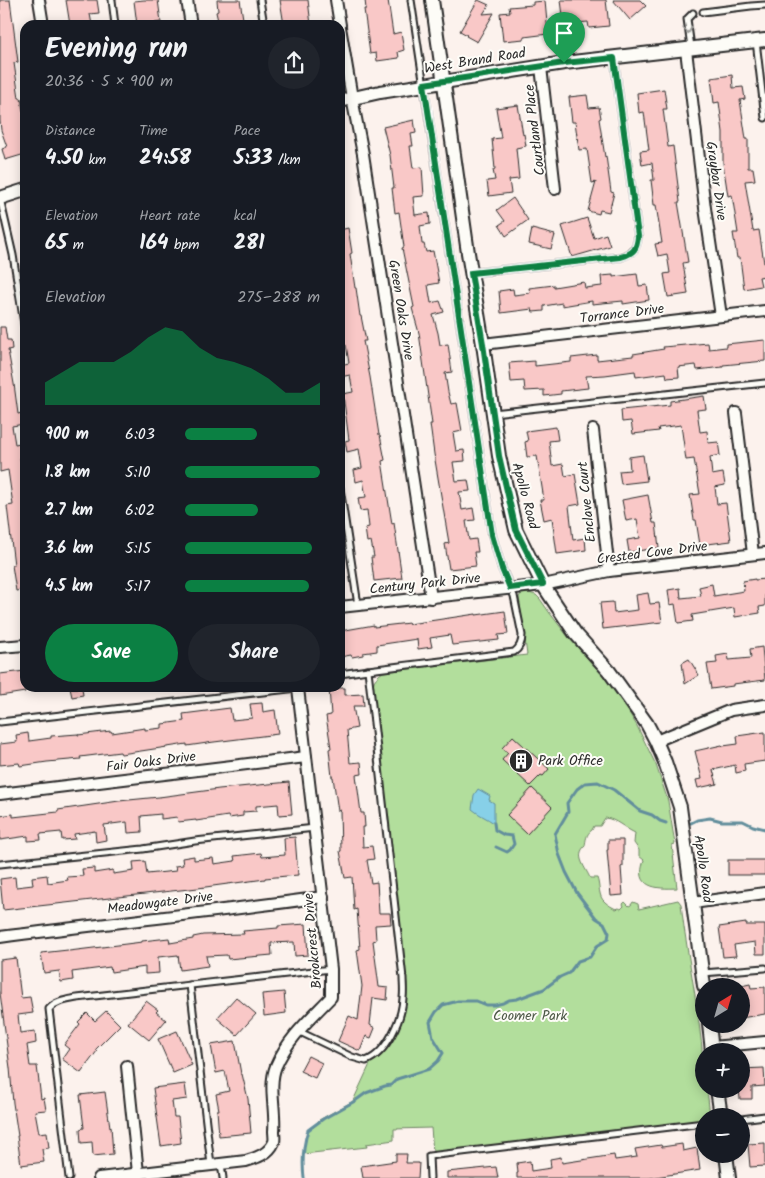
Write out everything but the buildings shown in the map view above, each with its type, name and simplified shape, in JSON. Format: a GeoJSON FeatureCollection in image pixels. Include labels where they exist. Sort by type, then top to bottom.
{"type":"FeatureCollection","features":[{"type":"Feature","properties":{"kind":"street"},"geometry":{"type":"LineString","coordinates":[[39,0],[42,20]]}},
{"type":"Feature","properties":{"kind":"street"},"geometry":{"type":"LineString","coordinates":[[186,0],[190,20]]}},
{"type":"Feature","properties":{"kind":"street","name":"Green Oaks Drive"},"geometry":{"type":"LineString","coordinates":[[336,0],[339,20]]}},
{"type":"Feature","properties":{"kind":"street","name":"Apollo Road"},"geometry":{"type":"LineString","coordinates":[[432,0],[499,456],[516,530],[543,584],[575,633],[609,670],[647,724],[665,762],[680,807],[703,978]]}},
{"type":"Feature","properties":{"kind":"street","name":"West Brand Road"},"geometry":{"type":"LineString","coordinates":[[346,100],[443,81],[760,40]]}},
{"type":"Feature","properties":{"kind":"street","name":"Graybar Drive"},"geometry":{"type":"LineString","coordinates":[[689,49],[705,208],[721,316]]}},
{"type":"Feature","properties":{"kind":"street","name":"Courtland Place"},"geometry":{"type":"LineString","coordinates":[[541,67],[556,189]]}},
{"type":"Feature","properties":{"kind":"street","name":"Green Oaks Drive"},"geometry":{"type":"LineString","coordinates":[[346,100],[363,154],[431,598]]}},
{"type":"Feature","properties":{"kind":"street"},"geometry":{"type":"LineString","coordinates":[[0,198],[20,192]]}},
{"type":"Feature","properties":{"kind":"street","name":"Torrance Drive"},"geometry":{"type":"LineString","coordinates":[[483,344],[765,311]]}},
{"type":"Feature","properties":{"kind":"street"},"geometry":{"type":"LineString","coordinates":[[736,413],[753,554]]}},
{"type":"Feature","properties":{"kind":"street","name":"Enclave Court"},"geometry":{"type":"LineString","coordinates":[[593,430],[609,571]]}},
{"type":"Feature","properties":{"kind":"street","name":"Crested Cove Drive"},"geometry":{"type":"LineString","coordinates":[[543,584],[609,571],[765,553]]}},
{"type":"Feature","properties":{"kind":"street","name":"Century Park Drive"},"geometry":{"type":"LineString","coordinates":[[345,606],[543,584]]}},
{"type":"Feature","properties":{"kind":"street"},"geometry":{"type":"LineString","coordinates":[[0,648],[20,646]]}},
{"type":"Feature","properties":{"kind":"street","name":"Brookcrest Drive"},"geometry":{"type":"LineString","coordinates":[[99,1178],[246,1161],[259,1157],[274,1142],[275,1127],[272,1090],[275,1068],[285,1048],[298,1031],[331,997],[331,969],[298,692]]}},
{"type":"Feature","properties":{"kind":"street"},"geometry":{"type":"LineString","coordinates":[[656,741],[731,710],[765,705]]}},
{"type":"Feature","properties":{"kind":"street","name":"Fair Oaks Drive"},"geometry":{"type":"LineString","coordinates":[[0,794],[306,757]]}},
{"type":"Feature","properties":{"kind":"street"},"geometry":{"type":"LineString","coordinates":[[693,903],[765,893]]}},
{"type":"Feature","properties":{"kind":"street","name":"Meadowgate Drive"},"geometry":{"type":"LineString","coordinates":[[0,937],[323,897]]}},
{"type":"Feature","properties":{"kind":"street"},"geometry":{"type":"LineString","coordinates":[[750,1044],[765,1042]]}},
{"type":"Feature","properties":{"kind":"street"},"geometry":{"type":"LineString","coordinates":[[127,1066],[138,1173]]}},
{"type":"Feature","properties":{"kind":"street"},"geometry":{"type":"LineString","coordinates":[[727,1163],[729,1178]]}},
{"type":"Feature","properties":{"kind":"lane"},"geometry":{"type":"LineString","coordinates":[[112,0],[114,20]]}},
{"type":"Feature","properties":{"kind":"lane"},"geometry":{"type":"LineString","coordinates":[[260,0],[263,20]]}},
{"type":"Feature","properties":{"kind":"lane"},"geometry":{"type":"LineString","coordinates":[[345,673],[514,652],[521,646],[522,636],[514,596],[502,569],[492,535],[411,0]]}},
{"type":"Feature","properties":{"kind":"lane"},"geometry":{"type":"LineString","coordinates":[[703,12],[765,6]]}},
{"type":"Feature","properties":{"kind":"lane"},"geometry":{"type":"LineString","coordinates":[[689,49],[687,19],[693,13]]}},
{"type":"Feature","properties":{"kind":"lane"},"geometry":{"type":"LineString","coordinates":[[760,40],[765,118]]}},
{"type":"Feature","properties":{"kind":"lane"},"geometry":{"type":"LineString","coordinates":[[471,273],[621,257],[629,255],[634,250],[638,236],[614,58]]}},
{"type":"Feature","properties":{"kind":"lane"},"geometry":{"type":"LineString","coordinates":[[0,198],[14,255],[20,296]]}},
{"type":"Feature","properties":{"kind":"lane"},"geometry":{"type":"LineString","coordinates":[[493,413],[765,383]]}},
{"type":"Feature","properties":{"kind":"lane"},"geometry":{"type":"LineString","coordinates":[[345,520],[358,605]]}},
{"type":"Feature","properties":{"kind":"lane"},"geometry":{"type":"LineString","coordinates":[[298,1031],[352,1057],[366,1061],[378,1055],[386,1045],[402,1007],[403,978],[368,670]]}},
{"type":"Feature","properties":{"kind":"lane"},"geometry":{"type":"LineString","coordinates":[[0,722],[263,692]]}},
{"type":"Feature","properties":{"kind":"lane"},"geometry":{"type":"LineString","coordinates":[[0,864],[315,828]]}},
{"type":"Feature","properties":{"kind":"lane"},"geometry":{"type":"LineString","coordinates":[[713,978],[765,968]]}},
{"type":"Feature","properties":{"kind":"lane"},"geometry":{"type":"LineString","coordinates":[[69,1178],[49,1009],[55,1004],[62,1001],[331,969]]}},
{"type":"Feature","properties":{"kind":"lane"},"geometry":{"type":"LineString","coordinates":[[190,985],[216,1164],[223,1178]]}},
{"type":"Feature","properties":{"kind":"lane"},"geometry":{"type":"LineString","coordinates":[[750,1118],[765,1116]]}},
{"type":"Feature","properties":{"kind":"lane"},"geometry":{"type":"LineString","coordinates":[[430,1178],[429,1156],[695,1124]]}},
{"type":"Feature","properties":{"kind":"green space","name":"Coomer Park"},"geometry":{"type":"Polygon","coordinates":[[[529,593],[536,595],[540,599],[569,638],[607,680],[637,726],[656,765],[668,801],[675,844],[672,845],[677,888],[655,887],[645,881],[642,876],[644,860],[639,856],[639,850],[634,843],[635,833],[609,819],[605,818],[600,826],[594,826],[587,837],[581,858],[590,878],[597,878],[603,900],[616,909],[621,909],[625,902],[629,906],[633,902],[638,904],[639,909],[678,900],[681,904],[695,994],[695,1033],[700,1033],[701,1043],[695,1043],[695,1098],[708,1098],[709,1108],[695,1108],[695,1121],[483,1148],[433,1152],[431,1128],[394,1129],[394,1140],[366,1144],[367,1147],[303,1154],[308,1130],[315,1126],[319,1120],[353,1101],[371,1062],[381,1056],[395,1034],[405,1003],[407,984],[373,698],[375,680],[383,672],[527,655],[519,597],[521,594],[529,593]]]}},
{"type":"Feature","properties":{"kind":"water"},"geometry":{"type":"Polygon","coordinates":[[[478,789],[490,796],[489,800],[494,803],[494,823],[472,809],[474,795],[478,789]]]}},
{"type":"Feature","properties":{"kind":"waterway"},"geometry":{"type":"LineString","coordinates":[[304,1178],[303,1154],[308,1130],[366,1093],[391,1085],[397,1079],[429,1069],[438,1061],[443,1053],[433,1037],[430,1022],[443,1005],[458,1001],[476,1001],[486,1005],[495,1005],[544,989],[569,973],[578,961],[590,957],[597,946],[608,939],[609,933],[604,923],[596,918],[577,893],[559,854],[555,834],[568,812],[567,803],[577,789],[585,783],[598,782],[614,790],[640,811],[666,823]]}},
{"type":"Feature","properties":{"kind":"waterway"},"geometry":{"type":"LineString","coordinates":[[691,823],[710,818],[722,821],[743,821],[765,829]]}},
{"type":"Feature","properties":{"kind":"waterway"},"geometry":{"type":"LineString","coordinates":[[494,823],[495,830],[504,835],[512,836],[514,844],[507,852],[496,847]]}},
{"type":"Feature","properties":{"kind":"place","name":"Park Office"},"geometry":{"type":"Point","coordinates":[521,761]}},
{"type":"Feature","properties":{"kind":"route"},"geometry":{"type":"LineString","coordinates":[[614,58],[638,236],[634,250],[629,255],[621,257],[471,273],[499,456],[516,530],[543,584],[510,588],[492,535],[424,84],[564,63],[614,58]]}}]}
